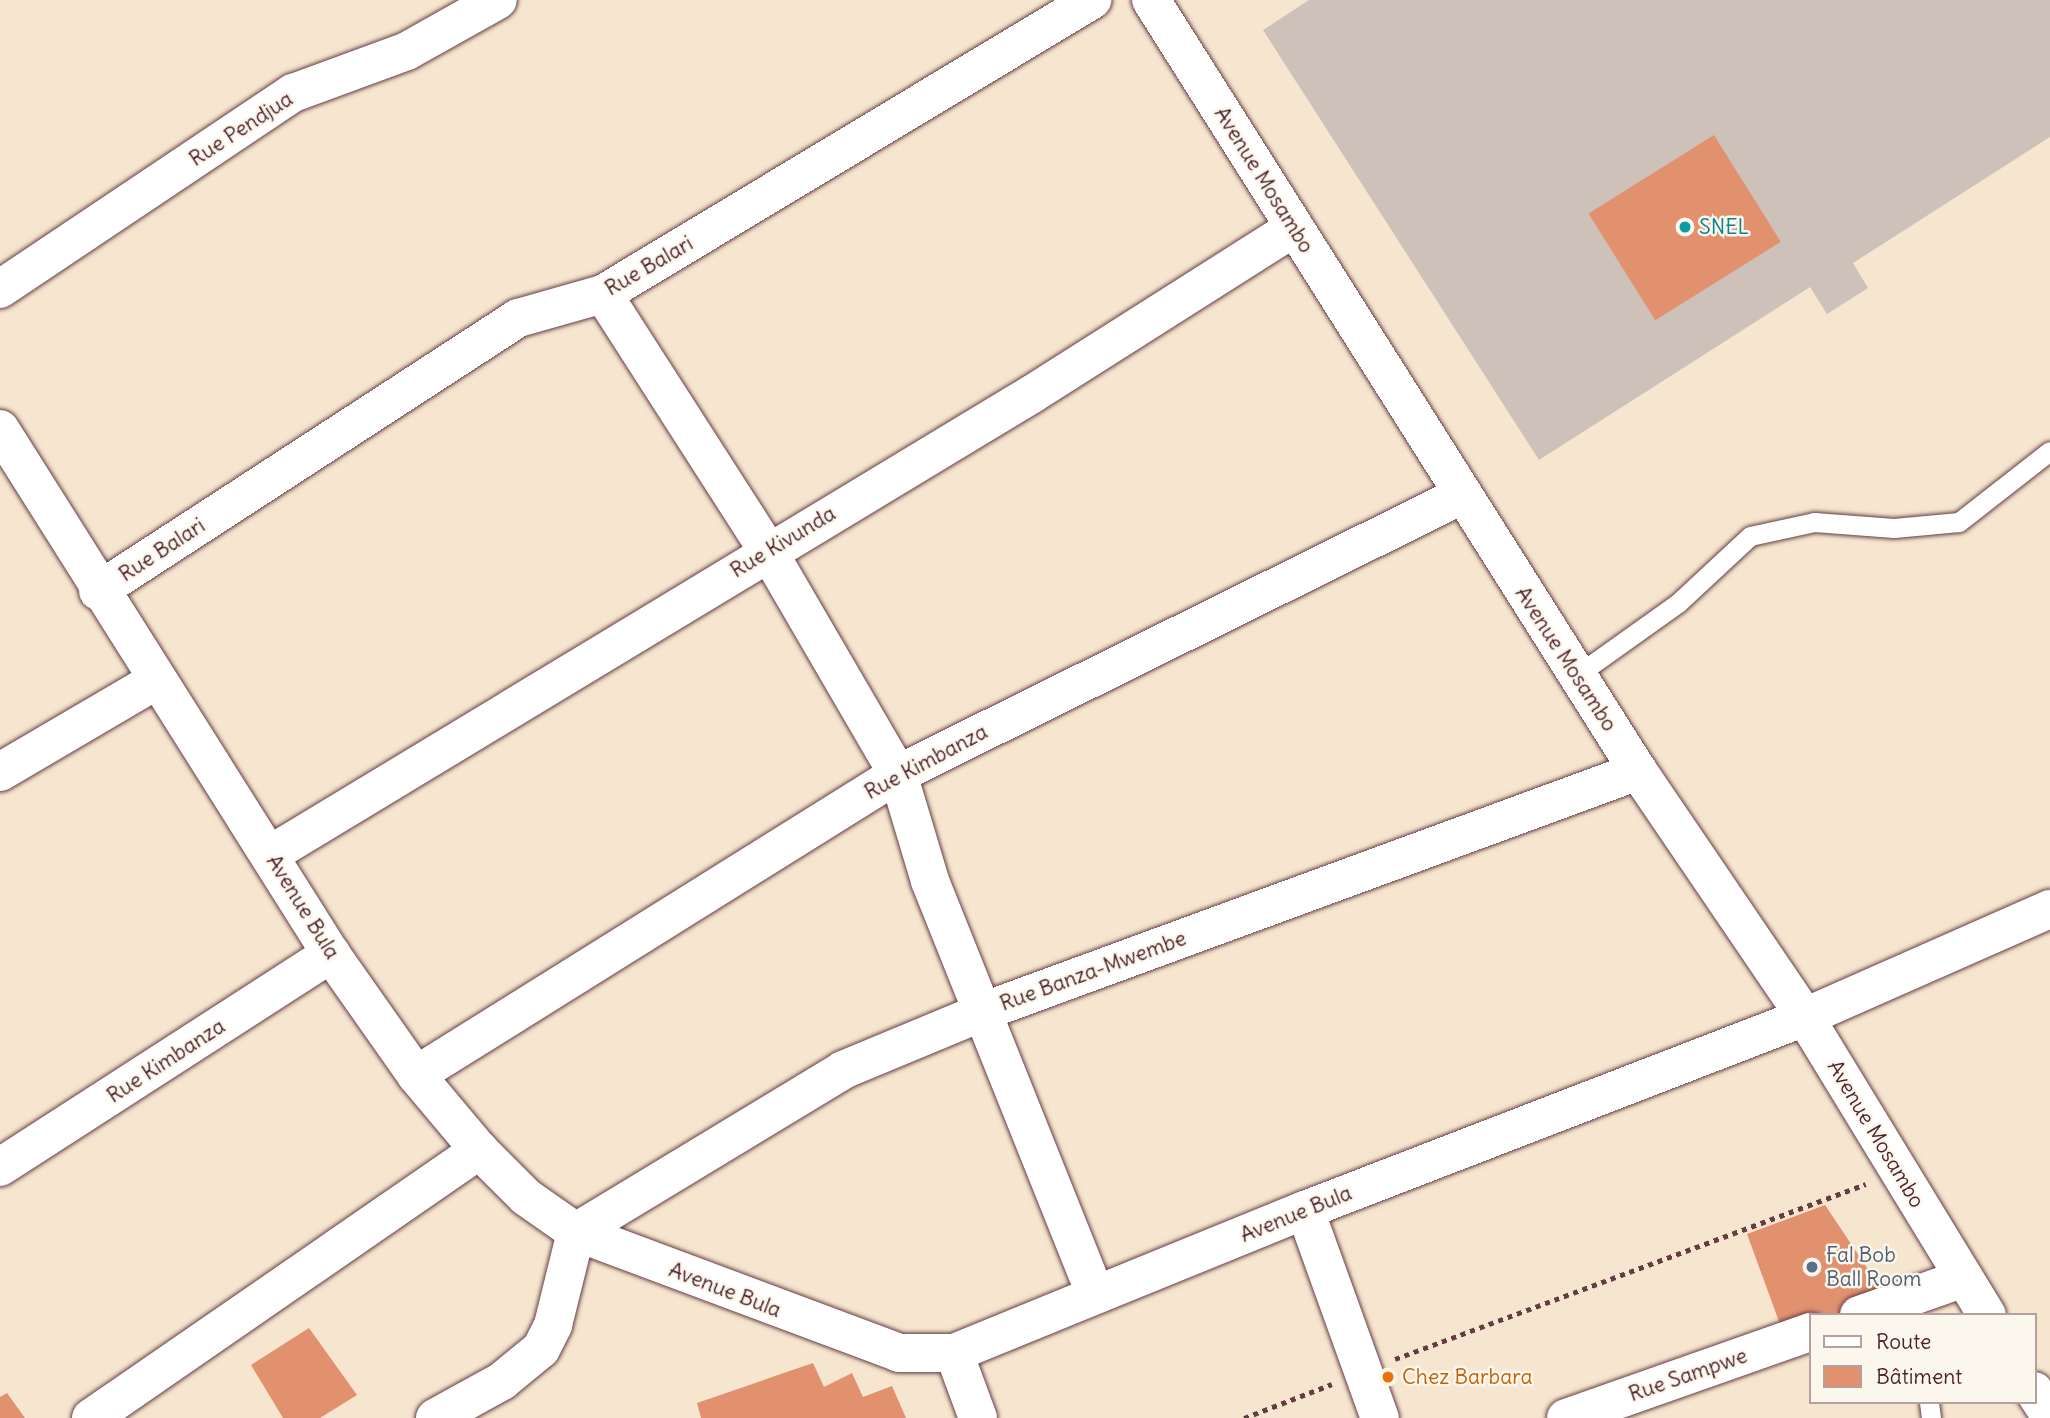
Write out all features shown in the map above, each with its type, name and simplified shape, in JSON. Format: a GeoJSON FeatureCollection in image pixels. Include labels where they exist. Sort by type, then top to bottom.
{"type":"FeatureCollection","features":[{"type":"Feature","properties":{"kind":"street","name":"Rue Pendjua"},"geometry":{"type":"LineString","coordinates":[[0,289],[293,93],[407,51],[498,0]]}},
{"type":"Feature","properties":{"kind":"street","name":"Rue Balari"},"geometry":{"type":"LineString","coordinates":[[98,591],[518,318],[603,294],[1092,0]]}},
{"type":"Feature","properties":{"kind":"street","name":"Avenue Mosambo"},"geometry":{"type":"LineString","coordinates":[[1151,0],[1638,771],[1804,1017],[1975,1302]]}},
{"type":"Feature","properties":{"kind":"street","name":"Rue Kivunda"},"geometry":{"type":"LineString","coordinates":[[271,854],[768,551],[1032,394],[1294,228]]}},
{"type":"Feature","properties":{"kind":"street"},"geometry":{"type":"LineString","coordinates":[[603,294],[768,551],[898,774],[930,881],[1096,1294]]}},
{"type":"Feature","properties":{"kind":"street","name":"Avenue Bula"},"geometry":{"type":"LineString","coordinates":[[0,429],[98,591],[271,854],[331,954],[416,1076],[479,1150],[526,1197],[576,1232],[900,1353],[954,1353],[1305,1210],[1804,1017],[2050,909]]}},
{"type":"Feature","properties":{"kind":"street","name":"Rue Kimbanza"},"geometry":{"type":"LineString","coordinates":[[416,1076],[898,774],[1462,495]]}},
{"type":"Feature","properties":{"kind":"street"},"geometry":{"type":"LineString","coordinates":[[0,772],[157,680]]}},
{"type":"Feature","properties":{"kind":"street","name":"Rue Banza-Mwembe"},"geometry":{"type":"LineString","coordinates":[[576,1232],[843,1070],[982,1012],[1638,771]]}},
{"type":"Feature","properties":{"kind":"street","name":"Rue Kimbanza"},"geometry":{"type":"LineString","coordinates":[[0,1167],[331,954]]}},
{"type":"Feature","properties":{"kind":"street"},"geometry":{"type":"LineString","coordinates":[[91,1418],[479,1150]]}},
{"type":"Feature","properties":{"kind":"street"},"geometry":{"type":"LineString","coordinates":[[1305,1210],[1380,1418]]}},
{"type":"Feature","properties":{"kind":"street"},"geometry":{"type":"LineString","coordinates":[[435,1418],[502,1381],[541,1349],[553,1325],[576,1232]]}},
{"type":"Feature","properties":{"kind":"street"},"geometry":{"type":"LineString","coordinates":[[1877,1313],[1975,1302]]}},
{"type":"Feature","properties":{"kind":"street","name":"Rue Sampwe"},"geometry":{"type":"LineString","coordinates":[[1566,1418],[1808,1333]]}},
{"type":"Feature","properties":{"kind":"street"},"geometry":{"type":"LineString","coordinates":[[954,1353],[978,1418]]}},
{"type":"Feature","properties":{"kind":"street"},"geometry":{"type":"LineString","coordinates":[[2036,1394],[2050,1416]]}},
{"type":"Feature","properties":{"kind":"lane"},"geometry":{"type":"LineString","coordinates":[[1577,675],[1678,603],[1750,536],[1814,522],[1895,528],[1959,522],[2050,451]]}},
{"type":"Feature","properties":{"kind":"path"},"geometry":{"type":"LineString","coordinates":[[1244,1418],[1363,1371],[1899,1172]]}},
{"type":"Feature","properties":{"kind":"shaded area","name":"SNEL"},"geometry":{"type":"Polygon","coordinates":[[[1309,0],[2050,0],[2050,137],[1853,263],[1868,288],[1827,314],[1810,287],[1539,460],[1263,30],[1309,0]]]}},
{"type":"Feature","properties":{"kind":"building","name":"SNEL"},"geometry":{"type":"Polygon","coordinates":[[[1714,135],[1781,242],[1655,320],[1588,213],[1714,135]]]}},
{"type":"Feature","properties":{"kind":"building","name":"Fal Bob Ball Room"},"geometry":{"type":"Polygon","coordinates":[[[1825,1205],[1888,1299],[1851,1313],[1808,1313],[1808,1317],[1785,1338],[1747,1234],[1825,1205]]]}},
{"type":"Feature","properties":{"kind":"building"},"geometry":{"type":"Polygon","coordinates":[[[309,1328],[357,1395],[320,1418],[283,1418],[251,1365],[309,1328]]]}},
{"type":"Feature","properties":{"kind":"building"},"geometry":{"type":"Polygon","coordinates":[[[813,1363],[824,1387],[852,1373],[863,1397],[892,1386],[906,1418],[701,1418],[697,1403],[813,1363]]]}},
{"type":"Feature","properties":{"kind":"building"},"geometry":{"type":"Polygon","coordinates":[[[7,1393],[25,1418],[0,1418],[0,1397],[7,1393]]]}},
{"type":"Feature","properties":{"kind":"place","name":"SNEL"},"geometry":{"type":"Point","coordinates":[1685,227]}},
{"type":"Feature","properties":{"kind":"place","name":"Fal Bob Ball Room"},"geometry":{"type":"Point","coordinates":[1812,1267]}},
{"type":"Feature","properties":{"kind":"place","name":"Chez Barbara"},"geometry":{"type":"Point","coordinates":[1388,1377]}}]}
